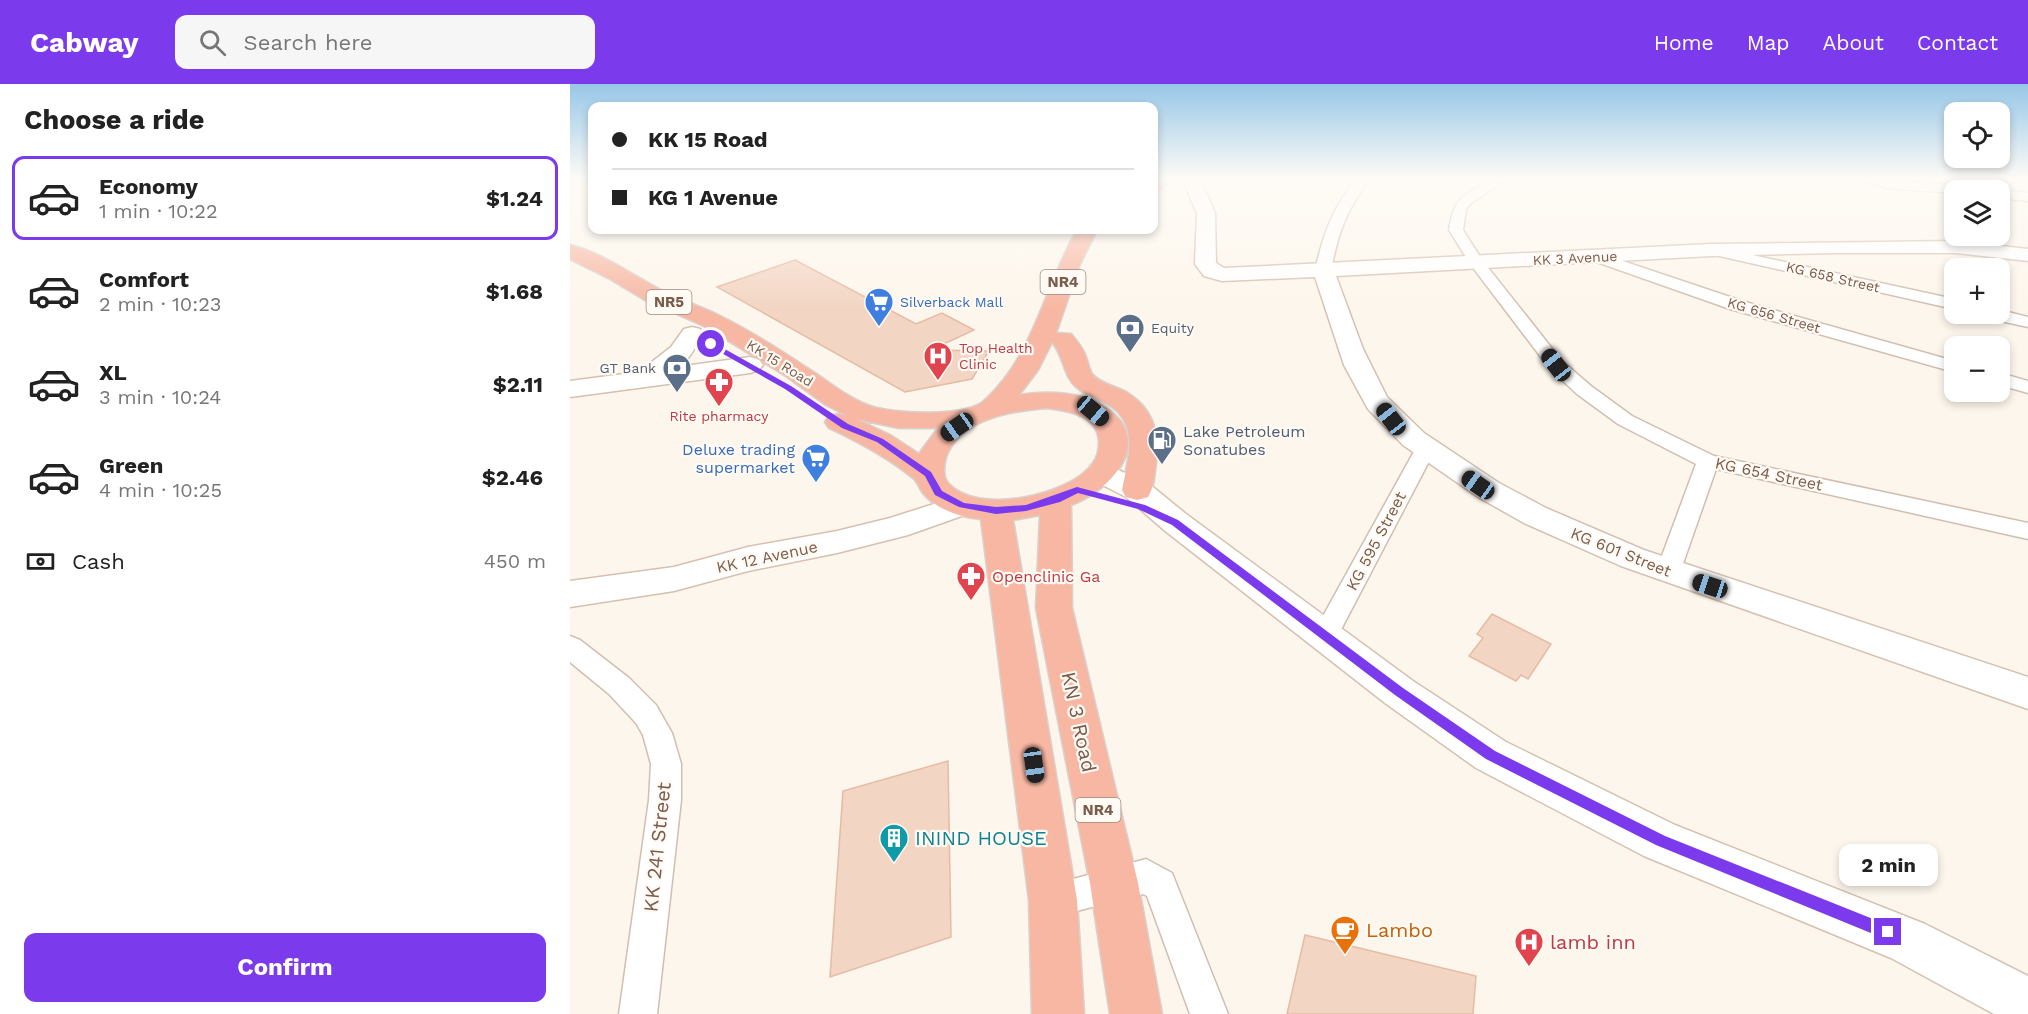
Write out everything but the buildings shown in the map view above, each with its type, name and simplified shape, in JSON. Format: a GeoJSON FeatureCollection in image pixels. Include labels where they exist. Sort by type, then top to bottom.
{"type":"FeatureCollection","features":[{"type":"Feature","properties":{"kind":"highway","name":"NR4"},"geometry":{"type":"LineString","coordinates":[[1056,336],[1070,263],[1085,234]]}},
{"type":"Feature","properties":{"kind":"highway","name":"NR4"},"geometry":{"type":"LineString","coordinates":[[1056,336],[1105,234]]}},
{"type":"Feature","properties":{"kind":"highway","name":"KK 15 Road"},"geometry":{"type":"LineString","coordinates":[[570,251],[618,274],[653,295],[712,321],[795,371],[836,399],[863,413],[899,420],[980,414]]}},
{"type":"Feature","properties":{"kind":"highway","name":"KK 15 Road"},"geometry":{"type":"LineString","coordinates":[[570,274],[660,316],[750,365],[845,426],[880,441],[928,474]]}},
{"type":"Feature","properties":{"kind":"highway"},"geometry":{"type":"LineString","coordinates":[[1056,336],[1059,367],[1073,403]]}},
{"type":"Feature","properties":{"kind":"highway"},"geometry":{"type":"LineString","coordinates":[[980,414],[1019,402],[1047,400],[1073,403],[1093,411],[1108,423],[1115,440],[1112,456],[1102,472],[1067,495],[1026,508],[996,510],[962,505],[938,492],[928,474],[931,454],[945,435],[980,414],[1056,336]]}},
{"type":"Feature","properties":{"kind":"highway"},"geometry":{"type":"LineString","coordinates":[[1056,336],[1071,350],[1076,370],[1087,383],[1121,400],[1138,416],[1145,433],[1137,490]]}},
{"type":"Feature","properties":{"kind":"highway","name":"KN 3 Road"},"geometry":{"type":"LineString","coordinates":[[1067,495],[1054,608],[1114,883],[1136,1014]]}},
{"type":"Feature","properties":{"kind":"highway"},"geometry":{"type":"LineString","coordinates":[[996,510],[1053,900],[1058,1014]]}},
{"type":"Feature","properties":{"kind":"street","name":"KK 3 Avenue"},"geometry":{"type":"LineString","coordinates":[[1206,222],[1206,264],[1212,271],[1235,276],[1711,250],[1894,246],[1956,248],[2028,255]]}},
{"type":"Feature","properties":{"kind":"street"},"geometry":{"type":"LineString","coordinates":[[1323,270],[1336,222]]}},
{"type":"Feature","properties":{"kind":"street","name":"KG 654 Street"},"geometry":{"type":"LineString","coordinates":[[1457,222],[1456,230],[1476,262],[1556,365],[1584,390],[1625,420],[1708,460],[2028,531]]}},
{"type":"Feature","properties":{"kind":"street","name":"KG 658 Street"},"geometry":{"type":"LineString","coordinates":[[1711,250],[1944,302]]}},
{"type":"Feature","properties":{"kind":"street","name":"KG 656 Street"},"geometry":{"type":"LineString","coordinates":[[1596,257],[1736,305],[1944,364]]}},
{"type":"Feature","properties":{"kind":"street","name":"KG 601 Street"},"geometry":{"type":"LineString","coordinates":[[1323,270],[1359,368],[1371,393],[1391,419],[1426,448],[1478,485],[1539,518],[1668,572],[1942,661],[2028,693]]}},
{"type":"Feature","properties":{"kind":"street"},"geometry":{"type":"LineString","coordinates":[[2010,318],[2028,322]]}},
{"type":"Feature","properties":{"kind":"street"},"geometry":{"type":"LineString","coordinates":[[646,379],[683,348],[692,334]]}},
{"type":"Feature","properties":{"kind":"street"},"geometry":{"type":"LineString","coordinates":[[570,390],[750,365]]}},
{"type":"Feature","properties":{"kind":"street"},"geometry":{"type":"LineString","coordinates":[[2010,382],[2028,387]]}},
{"type":"Feature","properties":{"kind":"street","name":"KG 595 Street"},"geometry":{"type":"LineString","coordinates":[[1326,634],[1426,448]]}},
{"type":"Feature","properties":{"kind":"street"},"geometry":{"type":"LineString","coordinates":[[1668,572],[1708,460]]}},
{"type":"Feature","properties":{"kind":"street"},"geometry":{"type":"LineString","coordinates":[[1102,472],[1137,490],[1175,522],[1326,634],[1399,692],[1491,755],[1660,841],[1908,940],[2028,1004]]}},
{"type":"Feature","properties":{"kind":"street"},"geometry":{"type":"LineString","coordinates":[[1067,495],[1142,507],[1175,522]]}},
{"type":"Feature","properties":{"kind":"street","name":"KK 12 Avenue"},"geometry":{"type":"LineString","coordinates":[[570,594],[674,579],[748,559],[837,542],[897,527],[962,505]]}},
{"type":"Feature","properties":{"kind":"street","name":"KK 241 Street"},"geometry":{"type":"LineString","coordinates":[[570,647],[619,686],[646,714],[657,733],[666,764],[665,800],[638,1014]]}},
{"type":"Feature","properties":{"kind":"street"},"geometry":{"type":"LineString","coordinates":[[1053,900],[1146,876],[1160,885],[1209,1014]]}},
{"type":"Feature","properties":{"kind":"place","name":"Silverback Mall"},"geometry":{"type":"Point","coordinates":[879,328]}},
{"type":"Feature","properties":{"kind":"place","name":"Equity"},"geometry":{"type":"Point","coordinates":[1130,354]}},
{"type":"Feature","properties":{"kind":"place","name":"Top Health Clinic"},"geometry":{"type":"Point","coordinates":[938,382]}},
{"type":"Feature","properties":{"kind":"place","name":"GT Bank"},"geometry":{"type":"Point","coordinates":[677,394]}},
{"type":"Feature","properties":{"kind":"place","name":"Rite pharmacy"},"geometry":{"type":"Point","coordinates":[719,408]}},
{"type":"Feature","properties":{"kind":"place","name":"Lake Petroleum Sonatubes"},"geometry":{"type":"Point","coordinates":[1162,466]}},
{"type":"Feature","properties":{"kind":"place","name":"Deluxe trading supermarket"},"geometry":{"type":"Point","coordinates":[816,484]}},
{"type":"Feature","properties":{"kind":"place","name":"Openclinic Ga"},"geometry":{"type":"Point","coordinates":[971,602]}},
{"type":"Feature","properties":{"kind":"place","name":"ININD HOUSE"},"geometry":{"type":"Point","coordinates":[894,864]}},
{"type":"Feature","properties":{"kind":"place","name":"Lambo"},"geometry":{"type":"Point","coordinates":[1345,956]}},
{"type":"Feature","properties":{"kind":"place","name":"lamb inn"},"geometry":{"type":"Point","coordinates":[1529,968]}},
{"type":"Feature","properties":{"kind":"route"},"geometry":{"type":"LineString","coordinates":[[711,344],[788,387],[845,426],[880,441],[928,474],[938,492],[962,505],[996,510],[1026,508],[1056,500],[1077,490],[1142,507],[1175,522],[1326,634],[1399,692],[1491,755],[1660,841],[1888,932]]}}]}
